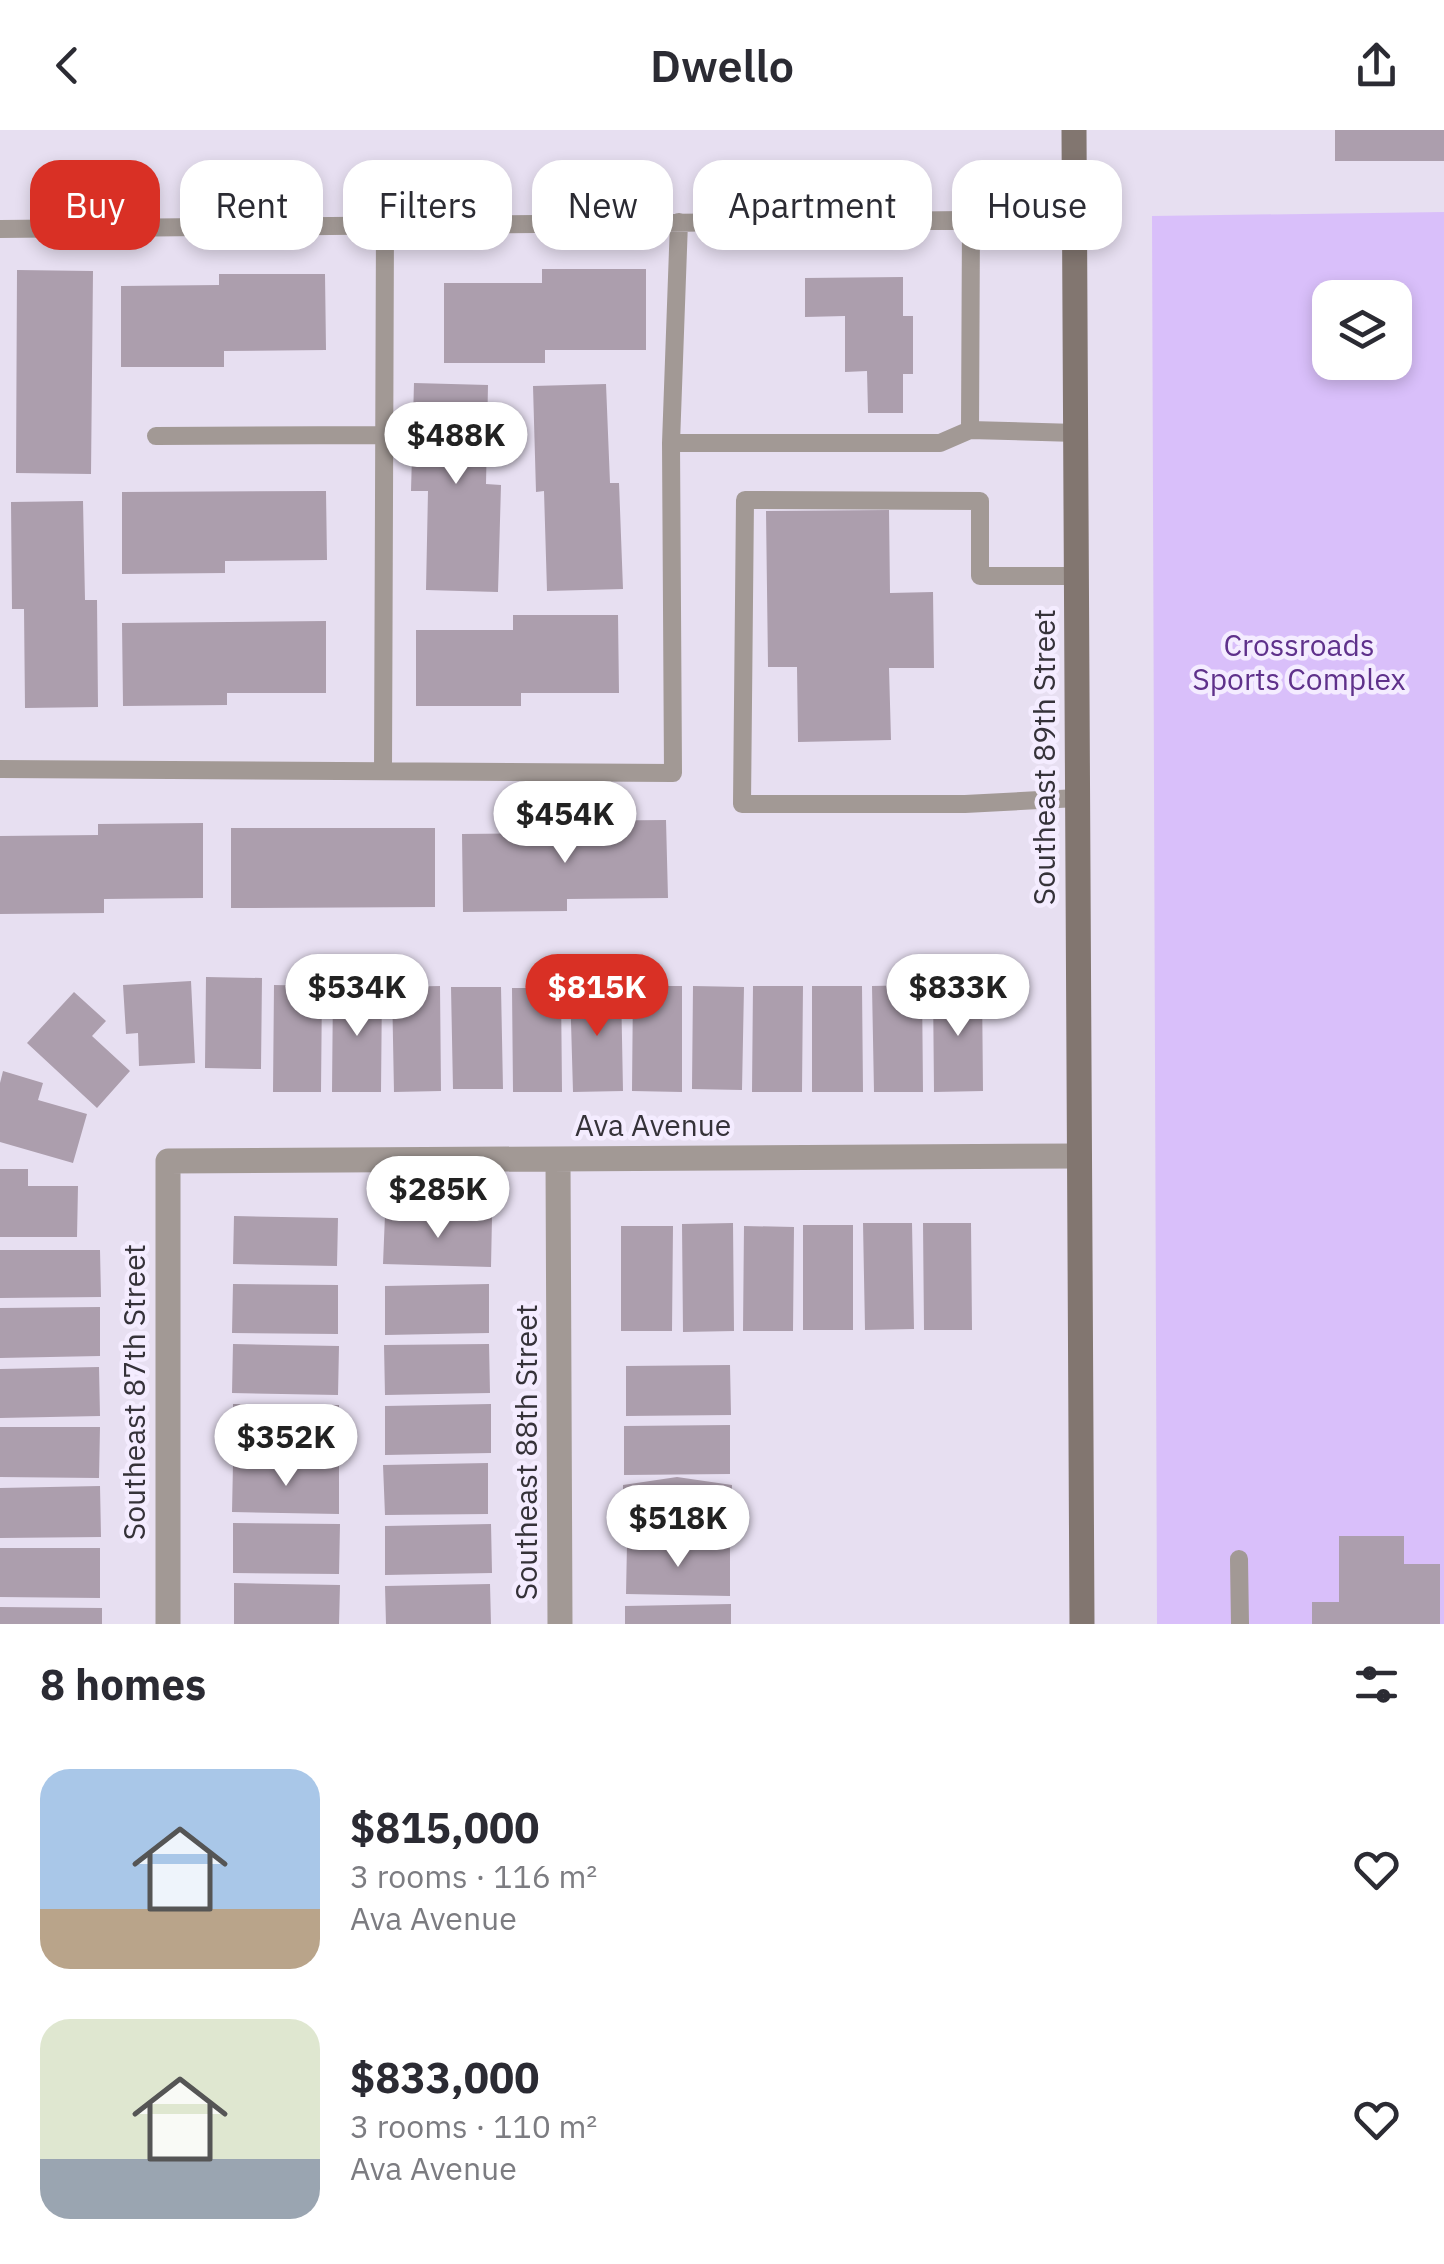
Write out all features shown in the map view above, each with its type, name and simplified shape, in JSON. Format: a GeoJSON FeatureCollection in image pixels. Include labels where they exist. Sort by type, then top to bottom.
{"type":"FeatureCollection","features":[{"type":"Feature","properties":{"kind":"main road","name":"Southeast 89th Street"},"geometry":{"type":"LineString","coordinates":[[1074,130],[1074,160]]}},
{"type":"Feature","properties":{"kind":"main road","name":"Southeast 89th Street"},"geometry":{"type":"LineString","coordinates":[[1075,250],[1082,1624]]}},
{"type":"Feature","properties":{"kind":"street","name":"Ava Avenue"},"geometry":{"type":"LineString","coordinates":[[168,1161],[1079,1156]]}},
{"type":"Feature","properties":{"kind":"street","name":"Southeast 88th Street"},"geometry":{"type":"LineString","coordinates":[[558,1159],[560,1624]]}},
{"type":"Feature","properties":{"kind":"street","name":"Southeast 87th Street"},"geometry":{"type":"LineString","coordinates":[[168,1161],[168,1624]]}},
{"type":"Feature","properties":{"kind":"lane"},"geometry":{"type":"LineString","coordinates":[[512,224],[952,220]]}},
{"type":"Feature","properties":{"kind":"lane"},"geometry":{"type":"LineString","coordinates":[[0,769],[673,774],[672,443],[679,222]]}},
{"type":"Feature","properties":{"kind":"lane"},"geometry":{"type":"LineString","coordinates":[[0,229],[343,225]]}},
{"type":"Feature","properties":{"kind":"lane"},"geometry":{"type":"LineString","coordinates":[[384,250],[384,771]]}},
{"type":"Feature","properties":{"kind":"lane"},"geometry":{"type":"LineString","coordinates":[[970,430],[971,250]]}},
{"type":"Feature","properties":{"kind":"lane"},"geometry":{"type":"LineString","coordinates":[[672,443],[940,443],[970,430],[1076,433]]}},
{"type":"Feature","properties":{"kind":"lane"},"geometry":{"type":"LineString","coordinates":[[156,436],[384,434]]}},
{"type":"Feature","properties":{"kind":"lane"},"geometry":{"type":"LineString","coordinates":[[1076,576],[980,576],[980,501],[745,500],[742,804],[965,804],[1078,798]]}},
{"type":"Feature","properties":{"kind":"lane"},"geometry":{"type":"LineString","coordinates":[[1239,1559],[1240,1624]]}},
{"type":"Feature","properties":{"kind":"green space","name":"Crossroads Sports Complex"},"geometry":{"type":"Polygon","coordinates":[[[1444,212],[1444,1624],[1157,1624],[1152,216],[1444,212]]]}},
{"type":"Feature","properties":{"kind":"building"},"geometry":{"type":"Polygon","coordinates":[[[1335,130],[1444,130],[1444,161],[1335,161],[1335,130]]]}},
{"type":"Feature","properties":{"kind":"building"},"geometry":{"type":"Polygon","coordinates":[[[542,269],[646,269],[646,350],[545,350],[545,363],[444,363],[444,283],[542,283],[542,269]]]}},
{"type":"Feature","properties":{"kind":"building"},"geometry":{"type":"Polygon","coordinates":[[[17,270],[93,271],[91,474],[16,473],[17,270]]]}},
{"type":"Feature","properties":{"kind":"building"},"geometry":{"type":"Polygon","coordinates":[[[219,274],[325,274],[326,350],[224,351],[224,367],[121,367],[121,286],[219,285],[219,274]]]}},
{"type":"Feature","properties":{"kind":"building"},"geometry":{"type":"Polygon","coordinates":[[[903,277],[903,316],[913,316],[913,374],[903,374],[903,413],[868,413],[867,371],[845,372],[845,316],[805,317],[805,278],[903,277]]]}},
{"type":"Feature","properties":{"kind":"building"},"geometry":{"type":"Polygon","coordinates":[[[414,383],[488,385],[486,484],[501,485],[498,592],[426,590],[428,491],[411,491],[414,383]]]}},
{"type":"Feature","properties":{"kind":"building"},"geometry":{"type":"Polygon","coordinates":[[[606,384],[610,483],[619,483],[623,589],[547,591],[544,491],[536,492],[533,386],[606,384]]]}},
{"type":"Feature","properties":{"kind":"building"},"geometry":{"type":"Polygon","coordinates":[[[326,491],[327,560],[225,561],[225,573],[122,574],[122,492],[326,491]]]}},
{"type":"Feature","properties":{"kind":"building"},"geometry":{"type":"Polygon","coordinates":[[[83,501],[85,600],[97,600],[98,707],[25,708],[24,609],[12,609],[11,502],[83,501]]]}},
{"type":"Feature","properties":{"kind":"building"},"geometry":{"type":"Polygon","coordinates":[[[889,510],[890,593],[933,592],[934,668],[889,668],[891,740],[798,742],[797,667],[768,667],[766,511],[889,510]]]}},
{"type":"Feature","properties":{"kind":"building"},"geometry":{"type":"Polygon","coordinates":[[[513,615],[618,615],[619,693],[521,693],[521,706],[416,706],[416,630],[513,630],[513,615]]]}},
{"type":"Feature","properties":{"kind":"building"},"geometry":{"type":"Polygon","coordinates":[[[326,621],[326,693],[227,693],[227,705],[123,706],[122,623],[326,621]]]}},
{"type":"Feature","properties":{"kind":"building"},"geometry":{"type":"Polygon","coordinates":[[[666,820],[668,898],[567,899],[567,911],[463,912],[462,834],[557,833],[557,821],[666,820]]]}},
{"type":"Feature","properties":{"kind":"building"},"geometry":{"type":"Polygon","coordinates":[[[203,823],[203,898],[104,899],[104,913],[0,914],[0,836],[98,835],[98,824],[203,823]]]}},
{"type":"Feature","properties":{"kind":"building"},"geometry":{"type":"Polygon","coordinates":[[[231,828],[435,828],[435,907],[231,908],[231,828]]]}},
{"type":"Feature","properties":{"kind":"building"},"geometry":{"type":"Polygon","coordinates":[[[206,977],[262,978],[261,1069],[205,1068],[206,977]]]}},
{"type":"Feature","properties":{"kind":"building"},"geometry":{"type":"Polygon","coordinates":[[[191,981],[195,1063],[139,1066],[138,1033],[126,1034],[123,985],[191,981]]]}},
{"type":"Feature","properties":{"kind":"building"},"geometry":{"type":"Polygon","coordinates":[[[274,985],[322,986],[321,1092],[273,1092],[274,985]]]}},
{"type":"Feature","properties":{"kind":"building"},"geometry":{"type":"Polygon","coordinates":[[[922,985],[923,1092],[874,1092],[872,986],[922,985]]]}},
{"type":"Feature","properties":{"kind":"building"},"geometry":{"type":"Polygon","coordinates":[[[333,986],[382,986],[381,1092],[332,1092],[333,986]]]}},
{"type":"Feature","properties":{"kind":"building"},"geometry":{"type":"Polygon","coordinates":[[[440,986],[441,1091],[394,1092],[392,987],[440,986]]]}},
{"type":"Feature","properties":{"kind":"building"},"geometry":{"type":"Polygon","coordinates":[[[621,986],[623,1091],[573,1092],[570,987],[621,986]]]}},
{"type":"Feature","properties":{"kind":"building"},"geometry":{"type":"Polygon","coordinates":[[[633,986],[682,986],[682,1092],[632,1091],[633,986]]]}},
{"type":"Feature","properties":{"kind":"building"},"geometry":{"type":"Polygon","coordinates":[[[693,986],[744,987],[742,1090],[692,1089],[693,986]]]}},
{"type":"Feature","properties":{"kind":"building"},"geometry":{"type":"Polygon","coordinates":[[[753,986],[803,986],[802,1092],[752,1092],[753,986]]]}},
{"type":"Feature","properties":{"kind":"building"},"geometry":{"type":"Polygon","coordinates":[[[812,986],[862,986],[863,1092],[812,1092],[812,986]]]}},
{"type":"Feature","properties":{"kind":"building"},"geometry":{"type":"Polygon","coordinates":[[[933,986],[982,986],[983,1091],[934,1092],[933,986]]]}},
{"type":"Feature","properties":{"kind":"building"},"geometry":{"type":"Polygon","coordinates":[[[451,987],[501,987],[503,1089],[453,1089],[451,987]]]}},
{"type":"Feature","properties":{"kind":"building"},"geometry":{"type":"Polygon","coordinates":[[[512,988],[561,988],[562,1092],[513,1092],[512,988]]]}},
{"type":"Feature","properties":{"kind":"building"},"geometry":{"type":"Polygon","coordinates":[[[74,992],[106,1021],[92,1036],[130,1071],[97,1108],[27,1043],[74,992]]]}},
{"type":"Feature","properties":{"kind":"building"},"geometry":{"type":"Polygon","coordinates":[[[3,1071],[43,1083],[38,1100],[87,1114],[73,1163],[0,1142],[3,1071]]]}},
{"type":"Feature","properties":{"kind":"building"},"geometry":{"type":"Polygon","coordinates":[[[0,1169],[28,1169],[28,1186],[78,1186],[77,1237],[0,1237],[0,1169]]]}},
{"type":"Feature","properties":{"kind":"building"},"geometry":{"type":"Polygon","coordinates":[[[385,1215],[492,1217],[491,1267],[383,1264],[385,1215]]]}},
{"type":"Feature","properties":{"kind":"building"},"geometry":{"type":"Polygon","coordinates":[[[234,1216],[338,1218],[337,1266],[233,1264],[234,1216]]]}},
{"type":"Feature","properties":{"kind":"building"},"geometry":{"type":"Polygon","coordinates":[[[733,1223],[734,1331],[683,1332],[682,1224],[733,1223]]]}},
{"type":"Feature","properties":{"kind":"building"},"geometry":{"type":"Polygon","coordinates":[[[863,1223],[912,1223],[914,1329],[865,1330],[863,1223]]]}},
{"type":"Feature","properties":{"kind":"building"},"geometry":{"type":"Polygon","coordinates":[[[923,1223],[971,1223],[972,1330],[924,1330],[923,1223]]]}},
{"type":"Feature","properties":{"kind":"building"},"geometry":{"type":"Polygon","coordinates":[[[803,1225],[853,1225],[853,1330],[803,1330],[803,1225]]]}},
{"type":"Feature","properties":{"kind":"building"},"geometry":{"type":"Polygon","coordinates":[[[621,1226],[673,1226],[672,1331],[621,1331],[621,1226]]]}},
{"type":"Feature","properties":{"kind":"building"},"geometry":{"type":"Polygon","coordinates":[[[744,1226],[794,1227],[793,1331],[743,1331],[744,1226]]]}},
{"type":"Feature","properties":{"kind":"building"},"geometry":{"type":"Polygon","coordinates":[[[0,1250],[100,1250],[101,1297],[0,1298],[0,1250]]]}},
{"type":"Feature","properties":{"kind":"building"},"geometry":{"type":"Polygon","coordinates":[[[233,1284],[338,1285],[338,1334],[232,1333],[233,1284]]]}},
{"type":"Feature","properties":{"kind":"building"},"geometry":{"type":"Polygon","coordinates":[[[489,1284],[489,1333],[385,1335],[385,1286],[489,1284]]]}},
{"type":"Feature","properties":{"kind":"building"},"geometry":{"type":"Polygon","coordinates":[[[100,1307],[100,1356],[0,1358],[0,1308],[100,1307]]]}},
{"type":"Feature","properties":{"kind":"building"},"geometry":{"type":"Polygon","coordinates":[[[233,1344],[339,1346],[338,1395],[232,1393],[233,1344]]]}},
{"type":"Feature","properties":{"kind":"building"},"geometry":{"type":"Polygon","coordinates":[[[489,1344],[490,1393],[385,1395],[384,1345],[489,1344]]]}},
{"type":"Feature","properties":{"kind":"building"},"geometry":{"type":"Polygon","coordinates":[[[730,1365],[731,1415],[626,1416],[626,1366],[730,1365]]]}},
{"type":"Feature","properties":{"kind":"building"},"geometry":{"type":"Polygon","coordinates":[[[99,1367],[100,1416],[0,1418],[0,1369],[99,1367]]]}},
{"type":"Feature","properties":{"kind":"building"},"geometry":{"type":"Polygon","coordinates":[[[233,1404],[339,1405],[339,1454],[233,1452],[233,1404]]]}},
{"type":"Feature","properties":{"kind":"building"},"geometry":{"type":"Polygon","coordinates":[[[491,1404],[491,1453],[385,1455],[385,1406],[491,1404]]]}},
{"type":"Feature","properties":{"kind":"building"},"geometry":{"type":"Polygon","coordinates":[[[730,1425],[730,1474],[624,1475],[624,1426],[730,1425]]]}},
{"type":"Feature","properties":{"kind":"building"},"geometry":{"type":"Polygon","coordinates":[[[0,1427],[100,1427],[99,1478],[0,1477],[0,1427]]]}},
{"type":"Feature","properties":{"kind":"building"},"geometry":{"type":"Polygon","coordinates":[[[488,1463],[488,1514],[385,1515],[383,1465],[488,1463]]]}},
{"type":"Feature","properties":{"kind":"building"},"geometry":{"type":"Polygon","coordinates":[[[233,1464],[339,1466],[339,1514],[232,1512],[233,1464]]]}},
{"type":"Feature","properties":{"kind":"building"},"geometry":{"type":"Polygon","coordinates":[[[677,1477],[732,1485],[731,1535],[623,1534],[623,1485],[677,1477]]]}},
{"type":"Feature","properties":{"kind":"building"},"geometry":{"type":"Polygon","coordinates":[[[100,1486],[101,1537],[0,1538],[0,1488],[100,1486]]]}},
{"type":"Feature","properties":{"kind":"building"},"geometry":{"type":"Polygon","coordinates":[[[233,1523],[340,1524],[339,1574],[233,1573],[233,1523]]]}},
{"type":"Feature","properties":{"kind":"building"},"geometry":{"type":"Polygon","coordinates":[[[491,1524],[492,1573],[385,1575],[385,1526],[491,1524]]]}},
{"type":"Feature","properties":{"kind":"building"},"geometry":{"type":"Polygon","coordinates":[[[1339,1536],[1404,1536],[1404,1564],[1440,1564],[1440,1624],[1312,1624],[1312,1602],[1339,1602],[1339,1536]]]}},
{"type":"Feature","properties":{"kind":"building"},"geometry":{"type":"Polygon","coordinates":[[[627,1544],[730,1545],[730,1596],[626,1594],[627,1544]]]}},
{"type":"Feature","properties":{"kind":"building"},"geometry":{"type":"Polygon","coordinates":[[[0,1548],[100,1548],[100,1598],[0,1597],[0,1548]]]}},
{"type":"Feature","properties":{"kind":"building"},"geometry":{"type":"Polygon","coordinates":[[[234,1583],[340,1585],[339,1624],[234,1624],[234,1583]]]}},
{"type":"Feature","properties":{"kind":"building"},"geometry":{"type":"Polygon","coordinates":[[[490,1584],[491,1624],[386,1624],[385,1586],[490,1584]]]}},
{"type":"Feature","properties":{"kind":"building"},"geometry":{"type":"Polygon","coordinates":[[[731,1604],[731,1624],[625,1624],[625,1606],[731,1604]]]}},
{"type":"Feature","properties":{"kind":"building"},"geometry":{"type":"Polygon","coordinates":[[[0,1607],[102,1608],[102,1624],[0,1624],[0,1607]]]}}]}
